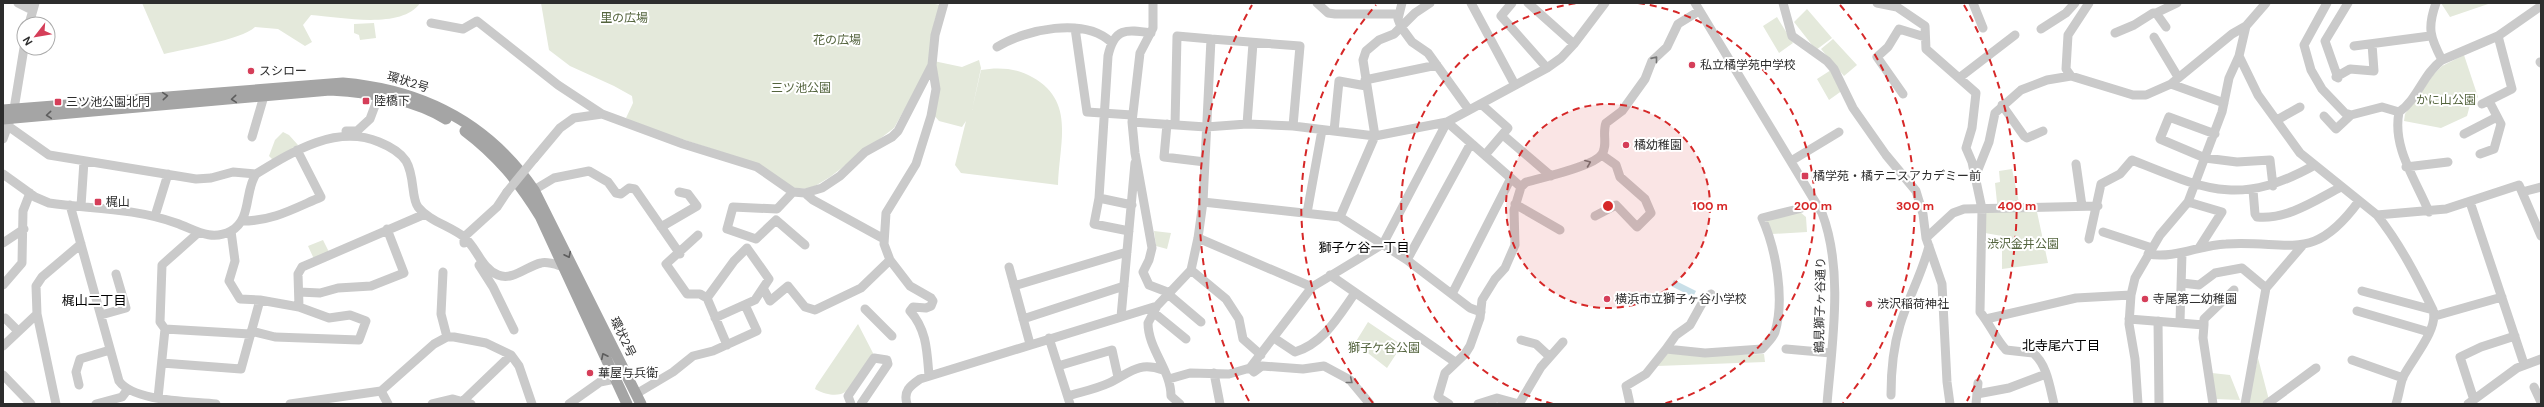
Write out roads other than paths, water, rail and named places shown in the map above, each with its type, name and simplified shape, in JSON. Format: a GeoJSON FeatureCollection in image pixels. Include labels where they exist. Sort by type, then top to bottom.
{"type":"FeatureCollection","features":[{"type":"Feature","properties":{"kind":"main road","name":"環状2号"},"geometry":{"type":"LineString","coordinates":[[8,116],[276,86],[343,83],[372,86],[422,99],[442,108],[465,122],[501,150],[534,190],[641,404]]}},
{"type":"Feature","properties":{"kind":"main road","name":"環状2号"},"geometry":{"type":"LineString","coordinates":[[8,116],[330,90],[379,95],[439,114],[486,147],[523,188],[540,216],[564,267],[575,296],[627,404]]}},
{"type":"Feature","properties":{"kind":"street"},"geometry":{"type":"LineString","coordinates":[[18,3],[34,6],[31,16]]}},
{"type":"Feature","properties":{"kind":"street"},"geometry":{"type":"LineString","coordinates":[[929,376],[926,338],[918,320],[910,311],[913,307],[926,308],[931,306],[933,301],[931,298],[910,286],[890,260],[884,239],[886,213],[916,164],[931,116],[936,90],[932,65],[935,35],[944,3]]}},
{"type":"Feature","properties":{"kind":"street"},"geometry":{"type":"LineString","coordinates":[[1153,3],[1151,33],[1140,53],[1132,118],[1135,153],[1152,248],[1149,260],[1142,272],[1149,285],[1169,294],[1200,322]]}},
{"type":"Feature","properties":{"kind":"street"},"geometry":{"type":"LineString","coordinates":[[1317,3],[1328,12],[1335,14],[1399,14]]}},
{"type":"Feature","properties":{"kind":"street"},"geometry":{"type":"LineString","coordinates":[[1402,3],[1398,19],[1401,27],[1412,42],[1428,53],[1469,110]]}},
{"type":"Feature","properties":{"kind":"street"},"geometry":{"type":"LineString","coordinates":[[1340,217],[1375,136],[1366,83],[1363,60],[1364,54],[1379,40],[1394,34],[1415,13],[1430,3]]}},
{"type":"Feature","properties":{"kind":"street"},"geometry":{"type":"LineString","coordinates":[[1471,3],[1515,85]]}},
{"type":"Feature","properties":{"kind":"street"},"geometry":{"type":"LineString","coordinates":[[1512,3],[1501,16],[1547,68]]}},
{"type":"Feature","properties":{"kind":"street"},"geometry":{"type":"LineString","coordinates":[[1528,3],[1574,44]]}},
{"type":"Feature","properties":{"kind":"street"},"geometry":{"type":"LineString","coordinates":[[1075,28],[1087,112],[1170,124],[1206,127],[1247,124],[1293,126],[1375,136],[1447,122],[1547,68],[1574,44],[1605,3]]}},
{"type":"Feature","properties":{"kind":"street"},"geometry":{"type":"LineString","coordinates":[[1783,3],[1792,36],[1831,65],[1840,79],[1853,108],[1886,155],[1910,181],[1923,214],[1927,242],[1942,284],[1947,382],[1950,404]]}},
{"type":"Feature","properties":{"kind":"street"},"geometry":{"type":"LineString","coordinates":[[1877,3],[1897,7],[1925,26],[1926,49],[1976,93],[1972,128],[1966,148],[1972,162],[1982,209],[1980,312],[1986,319],[1995,338],[2006,350],[2033,353],[2046,374],[2054,404]]}},
{"type":"Feature","properties":{"kind":"street"},"geometry":{"type":"LineString","coordinates":[[1973,3],[1983,28]]}},
{"type":"Feature","properties":{"kind":"street"},"geometry":{"type":"LineString","coordinates":[[2041,29],[2066,13],[2075,3]]}},
{"type":"Feature","properties":{"kind":"street"},"geometry":{"type":"LineString","coordinates":[[2071,76],[2066,69],[2068,35],[2089,3]]}},
{"type":"Feature","properties":{"kind":"street"},"geometry":{"type":"LineString","coordinates":[[2115,33],[2134,25],[2153,13],[2177,3]]}},
{"type":"Feature","properties":{"kind":"street"},"geometry":{"type":"LineString","coordinates":[[1975,178],[1989,142],[1995,113],[2002,105],[2021,90],[2047,80],[2071,76],[2133,95],[2146,95],[2170,84],[2232,34],[2246,26],[2266,3]]}},
{"type":"Feature","properties":{"kind":"street"},"geometry":{"type":"LineString","coordinates":[[2327,3],[2304,45],[2312,70],[2321,87],[2345,113],[2351,115]]}},
{"type":"Feature","properties":{"kind":"street"},"geometry":{"type":"LineString","coordinates":[[2336,77],[2325,41],[2348,3]]}},
{"type":"Feature","properties":{"kind":"street"},"geometry":{"type":"LineString","coordinates":[[2436,3],[2430,19],[2430,36],[2442,60]]}},
{"type":"Feature","properties":{"kind":"street"},"geometry":{"type":"LineString","coordinates":[[2429,212],[2406,167],[2397,122],[2399,112],[2408,106],[2432,68],[2442,60],[2498,36],[2541,6]]}},
{"type":"Feature","properties":{"kind":"street"},"geometry":{"type":"LineString","coordinates":[[1448,404],[1438,397],[1445,373],[1455,362],[1466,354],[1481,312],[1482,300],[1486,292],[1505,268],[1515,245],[1516,204],[1521,187],[1526,182],[1551,176],[1590,163],[1602,155],[1605,147],[1606,124],[1622,111],[1645,79],[1652,61],[1667,46],[1678,24],[1697,7]]}},
{"type":"Feature","properties":{"kind":"street","name":"鶴見獅子ヶ谷通り"},"geometry":{"type":"LineString","coordinates":[[1697,7],[1822,213],[1831,242],[1835,274],[1827,404]]}},
{"type":"Feature","properties":{"kind":"street"},"geometry":{"type":"LineString","coordinates":[[2156,13],[2166,27]]}},
{"type":"Feature","properties":{"kind":"street"},"geometry":{"type":"LineString","coordinates":[[431,23],[463,29],[477,21],[558,85],[602,114],[683,144],[757,167],[793,192],[805,193],[822,188],[840,176],[866,152],[895,134],[932,65]]}},
{"type":"Feature","properties":{"kind":"street"},"geometry":{"type":"LineString","coordinates":[[2138,404],[2136,366],[2129,319],[2131,295],[2135,278],[2150,251],[2188,202],[2214,134],[2224,103],[2229,78],[2239,56],[2246,26]]}},
{"type":"Feature","properties":{"kind":"street"},"geometry":{"type":"LineString","coordinates":[[997,47],[1016,37],[1062,28],[1075,28],[1103,34],[1111,42]]}},
{"type":"Feature","properties":{"kind":"street"},"geometry":{"type":"LineString","coordinates":[[1903,94],[1877,56],[1888,47],[1899,29],[1925,37]]}},
{"type":"Feature","properties":{"kind":"street"},"geometry":{"type":"LineString","coordinates":[[1129,231],[1094,224],[1099,198],[1111,42],[1120,33],[1127,31],[1151,33]]}},
{"type":"Feature","properties":{"kind":"street"},"geometry":{"type":"LineString","coordinates":[[1959,78],[2015,35]]}},
{"type":"Feature","properties":{"kind":"street"},"geometry":{"type":"LineString","coordinates":[[1204,162],[1164,157],[1170,124],[1177,36],[1300,46],[1293,126]]}},
{"type":"Feature","properties":{"kind":"street"},"geometry":{"type":"LineString","coordinates":[[2354,46],[2430,36]]}},
{"type":"Feature","properties":{"kind":"street"},"geometry":{"type":"LineString","coordinates":[[2480,154],[2494,149],[2501,124],[2486,102],[2512,89],[2498,36]]}},
{"type":"Feature","properties":{"kind":"street"},"geometry":{"type":"LineString","coordinates":[[2154,37],[2178,77]]}},
{"type":"Feature","properties":{"kind":"street"},"geometry":{"type":"LineString","coordinates":[[1180,404],[1171,396],[1170,379],[1163,370],[1148,328],[1148,323],[1155,309],[1191,270],[1198,238],[1203,202],[1210,39]]}},
{"type":"Feature","properties":{"kind":"street"},"geometry":{"type":"LineString","coordinates":[[1247,124],[1253,43]]}},
{"type":"Feature","properties":{"kind":"street"},"geometry":{"type":"LineString","coordinates":[[2321,87],[2350,69],[2377,72],[2372,44]]}},
{"type":"Feature","properties":{"kind":"street"},"geometry":{"type":"LineString","coordinates":[[3,139],[22,56]]}},
{"type":"Feature","properties":{"kind":"street"},"geometry":{"type":"LineString","coordinates":[[2239,56],[2258,95],[2300,153],[2377,215],[2408,260],[2434,313],[2429,332],[2403,378],[2396,404]]}},
{"type":"Feature","properties":{"kind":"street"},"geometry":{"type":"LineString","coordinates":[[1334,131],[1339,81],[1366,83],[1437,65]]}},
{"type":"Feature","properties":{"kind":"street"},"geometry":{"type":"LineString","coordinates":[[2170,84],[2224,103]]}},
{"type":"Feature","properties":{"kind":"street"},"geometry":{"type":"LineString","coordinates":[[327,138],[334,131],[357,131],[370,119],[379,95]]}},
{"type":"Feature","properties":{"kind":"street"},"geometry":{"type":"LineString","coordinates":[[252,137],[264,96]]}},
{"type":"Feature","properties":{"kind":"street"},"geometry":{"type":"LineString","coordinates":[[1481,104],[1508,128],[1504,135],[1485,156]]}},
{"type":"Feature","properties":{"kind":"street"},"geometry":{"type":"LineString","coordinates":[[2002,105],[2027,138],[2043,131]]}},
{"type":"Feature","properties":{"kind":"street"},"geometry":{"type":"LineString","coordinates":[[2277,120],[2300,107]]}},
{"type":"Feature","properties":{"kind":"street"},"geometry":{"type":"LineString","coordinates":[[2324,116],[2336,129],[2351,115],[2382,107],[2399,112]]}},
{"type":"Feature","properties":{"kind":"street"},"geometry":{"type":"LineString","coordinates":[[514,330],[493,287],[464,244],[464,237],[497,207],[534,158],[560,128],[574,118],[602,114]]}},
{"type":"Feature","properties":{"kind":"street"},"geometry":{"type":"LineString","coordinates":[[8,116],[49,155],[202,179],[233,172],[256,174]]}},
{"type":"Feature","properties":{"kind":"street"},"geometry":{"type":"LineString","coordinates":[[2214,134],[2169,117],[2160,139],[2205,158],[2237,162],[2270,160],[2273,186]]}},
{"type":"Feature","properties":{"kind":"street"},"geometry":{"type":"LineString","coordinates":[[2464,134],[2497,117]]}},
{"type":"Feature","properties":{"kind":"street"},"geometry":{"type":"LineString","coordinates":[[1447,122],[1521,187]]}},
{"type":"Feature","properties":{"kind":"street"},"geometry":{"type":"LineString","coordinates":[[1170,379],[1190,373],[1229,374],[1250,368],[1312,287],[1330,275],[1369,254],[1383,244],[1447,122]]}},
{"type":"Feature","properties":{"kind":"street"},"geometry":{"type":"LineString","coordinates":[[1307,213],[1322,130]]}},
{"type":"Feature","properties":{"kind":"street"},"geometry":{"type":"LineString","coordinates":[[1791,161],[1839,132]]}},
{"type":"Feature","properties":{"kind":"street"},"geometry":{"type":"LineString","coordinates":[[1504,135],[1551,176]]}},
{"type":"Feature","properties":{"kind":"street"},"geometry":{"type":"LineString","coordinates":[[3,174],[45,202],[118,209],[155,216],[209,236],[231,231],[242,221],[252,180],[256,174],[297,150],[327,138],[362,137],[384,144],[399,153],[413,176],[418,206],[425,214],[464,237],[489,270],[499,275],[519,273],[540,263],[564,267]]}},
{"type":"Feature","properties":{"kind":"street"},"geometry":{"type":"LineString","coordinates":[[1407,260],[1471,143]]}},
{"type":"Feature","properties":{"kind":"street"},"geometry":{"type":"LineString","coordinates":[[242,221],[262,221],[274,218],[325,195],[297,150]]}},
{"type":"Feature","properties":{"kind":"street"},"geometry":{"type":"LineString","coordinates":[[1121,317],[1126,252],[1132,205],[1135,153]]}},
{"type":"Feature","properties":{"kind":"street"},"geometry":{"type":"LineString","coordinates":[[1595,216],[1616,205],[1637,228],[1651,213],[1645,199],[1620,177],[1616,165],[1602,155]]}},
{"type":"Feature","properties":{"kind":"street"},"geometry":{"type":"LineString","coordinates":[[2089,239],[2098,206],[2101,184],[2120,174],[2132,160],[2194,185],[2225,190],[2253,190],[2273,186],[2315,166]]}},
{"type":"Feature","properties":{"kind":"street"},"geometry":{"type":"LineString","coordinates":[[81,206],[84,161]]}},
{"type":"Feature","properties":{"kind":"street"},"geometry":{"type":"LineString","coordinates":[[2406,167],[2448,162]]}},
{"type":"Feature","properties":{"kind":"street"},"geometry":{"type":"LineString","coordinates":[[2076,164],[2082,206]]}},
{"type":"Feature","properties":{"kind":"street"},"geometry":{"type":"LineString","coordinates":[[534,190],[554,178],[589,171],[608,182],[616,193],[621,194],[629,188],[635,189],[680,254]]}},
{"type":"Feature","properties":{"kind":"street"},"geometry":{"type":"LineString","coordinates":[[155,216],[168,174]]}},
{"type":"Feature","properties":{"kind":"street"},"geometry":{"type":"LineString","coordinates":[[1452,294],[1511,178]]}},
{"type":"Feature","properties":{"kind":"street"},"geometry":{"type":"LineString","coordinates":[[2377,215],[2429,212],[2470,202],[2519,185],[2541,236]]}},
{"type":"Feature","properties":{"kind":"street"},"geometry":{"type":"LineString","coordinates":[[2253,190],[2255,214],[2257,217],[2267,218],[2294,211],[2341,187]]}},
{"type":"Feature","properties":{"kind":"street"},"geometry":{"type":"LineString","coordinates":[[2522,192],[2541,188]]}},
{"type":"Feature","properties":{"kind":"street"},"geometry":{"type":"LineString","coordinates":[[661,227],[697,206],[688,194],[679,192]]}},
{"type":"Feature","properties":{"kind":"street"},"geometry":{"type":"LineString","coordinates":[[793,192],[777,209],[733,207],[727,229],[756,239],[776,220],[805,244]]}},
{"type":"Feature","properties":{"kind":"street"},"geometry":{"type":"LineString","coordinates":[[3,285],[22,263],[24,229],[23,210],[30,193]]}},
{"type":"Feature","properties":{"kind":"street"},"geometry":{"type":"LineString","coordinates":[[805,193],[813,200],[884,239]]}},
{"type":"Feature","properties":{"kind":"street"},"geometry":{"type":"LineString","coordinates":[[1099,198],[1132,205]]}},
{"type":"Feature","properties":{"kind":"street"},"geometry":{"type":"LineString","coordinates":[[2245,404],[2266,288],[2302,246],[2333,232],[2359,201]]}},
{"type":"Feature","properties":{"kind":"street"},"geometry":{"type":"LineString","coordinates":[[1203,202],[1340,217],[1407,260],[1470,308],[1481,312]]}},
{"type":"Feature","properties":{"kind":"street"},"geometry":{"type":"LineString","coordinates":[[2188,202],[2222,212],[2199,248]]}},
{"type":"Feature","properties":{"kind":"street"},"geometry":{"type":"LineString","coordinates":[[2470,202],[2524,364]]}},
{"type":"Feature","properties":{"kind":"street"},"geometry":{"type":"LineString","coordinates":[[1516,204],[1560,230]]}},
{"type":"Feature","properties":{"kind":"street"},"geometry":{"type":"LineString","coordinates":[[70,205],[119,381],[128,389],[138,394],[158,398],[216,404]]}},
{"type":"Feature","properties":{"kind":"street"},"geometry":{"type":"LineString","coordinates":[[1891,395],[1891,369],[1900,324],[1923,270],[1927,242],[1956,211],[2098,206]]}},
{"type":"Feature","properties":{"kind":"street"},"geometry":{"type":"LineString","coordinates":[[1666,349],[1704,353],[1762,350],[1774,333],[1780,301],[1770,236],[1762,218],[1802,208]]}},
{"type":"Feature","properties":{"kind":"street"},"geometry":{"type":"LineString","coordinates":[[299,307],[298,274],[302,267],[425,214]]}},
{"type":"Feature","properties":{"kind":"street"},"geometry":{"type":"LineString","coordinates":[[3,243],[24,229]]}},
{"type":"Feature","properties":{"kind":"street"},"geometry":{"type":"LineString","coordinates":[[299,292],[320,293],[338,288],[371,286],[404,273],[388,229]]}},
{"type":"Feature","properties":{"kind":"street"},"geometry":{"type":"LineString","coordinates":[[166,329],[251,332],[276,337],[359,340],[366,320],[350,315],[330,318],[299,307],[260,300],[240,299],[229,281],[235,261],[231,231]]}},
{"type":"Feature","properties":{"kind":"street"},"geometry":{"type":"LineString","coordinates":[[2103,232],[2150,251],[2158,256],[2182,253],[2199,248],[2226,244],[2302,246]]}},
{"type":"Feature","properties":{"kind":"street"},"geometry":{"type":"LineString","coordinates":[[158,398],[166,329],[160,322],[162,265],[198,233]]}},
{"type":"Feature","properties":{"kind":"street"},"geometry":{"type":"LineString","coordinates":[[698,235],[680,254],[666,264],[687,294],[700,294],[707,298],[727,345]]}},
{"type":"Feature","properties":{"kind":"street"},"geometry":{"type":"LineString","coordinates":[[1198,238],[1312,287]]}},
{"type":"Feature","properties":{"kind":"street"},"geometry":{"type":"LineString","coordinates":[[56,404],[37,314],[36,286],[81,244]]}},
{"type":"Feature","properties":{"kind":"street"},"geometry":{"type":"LineString","coordinates":[[707,298],[734,261],[747,248],[769,279],[755,300],[715,318]]}},
{"type":"Feature","properties":{"kind":"street"},"geometry":{"type":"LineString","coordinates":[[1014,286],[1126,252]]}},
{"type":"Feature","properties":{"kind":"street"},"geometry":{"type":"LineString","coordinates":[[2180,322],[2182,253]]}},
{"type":"Feature","properties":{"kind":"street"},"geometry":{"type":"LineString","coordinates":[[764,288],[770,301],[788,286],[805,307],[815,310],[861,288],[890,260]]}},
{"type":"Feature","properties":{"kind":"street"},"geometry":{"type":"LineString","coordinates":[[1009,267],[1030,344]]}},
{"type":"Feature","properties":{"kind":"street"},"geometry":{"type":"LineString","coordinates":[[2182,283],[2199,285],[2215,273],[2242,268],[2266,288]]}},
{"type":"Feature","properties":{"kind":"street"},"geometry":{"type":"LineString","coordinates":[[1191,270],[1226,299],[1239,319],[1243,339],[1261,355]]}},
{"type":"Feature","properties":{"kind":"street"},"geometry":{"type":"LineString","coordinates":[[443,272],[441,314],[447,337]]}},
{"type":"Feature","properties":{"kind":"street"},"geometry":{"type":"LineString","coordinates":[[101,315],[126,308],[116,274]]}},
{"type":"Feature","properties":{"kind":"street"},"geometry":{"type":"LineString","coordinates":[[1330,275],[1455,362]]}},
{"type":"Feature","properties":{"kind":"street"},"geometry":{"type":"LineString","coordinates":[[1023,319],[1124,286]]}},
{"type":"Feature","properties":{"kind":"street"},"geometry":{"type":"LineString","coordinates":[[2214,404],[2203,338],[2204,319],[2234,290]]}},
{"type":"Feature","properties":{"kind":"street"},"geometry":{"type":"LineString","coordinates":[[2362,291],[2434,313],[2502,297]]}},
{"type":"Feature","properties":{"kind":"street"},"geometry":{"type":"LineString","coordinates":[[1274,338],[1295,352],[1309,348],[1321,339],[1355,293]]}},
{"type":"Feature","properties":{"kind":"street"},"geometry":{"type":"LineString","coordinates":[[1630,404],[1626,386],[1646,374],[1676,335],[1690,325],[1705,298],[1711,294]]}},
{"type":"Feature","properties":{"kind":"street"},"geometry":{"type":"LineString","coordinates":[[1986,319],[2076,298],[2131,295]]}},
{"type":"Feature","properties":{"kind":"street"},"geometry":{"type":"LineString","coordinates":[[162,363],[241,369],[260,300]]}},
{"type":"Feature","properties":{"kind":"street"},"geometry":{"type":"LineString","coordinates":[[636,394],[673,372],[693,356],[713,352],[757,332],[745,305]]}},
{"type":"Feature","properties":{"kind":"street"},"geometry":{"type":"LineString","coordinates":[[865,309],[892,336]]}},
{"type":"Feature","properties":{"kind":"street"},"geometry":{"type":"LineString","coordinates":[[907,404],[906,393],[910,386],[929,376],[1049,338],[1121,317],[1155,309]]}},
{"type":"Feature","properties":{"kind":"street"},"geometry":{"type":"LineString","coordinates":[[1155,309],[1186,339]]}},
{"type":"Feature","properties":{"kind":"street"},"geometry":{"type":"LineString","coordinates":[[2357,311],[2429,332]]}},
{"type":"Feature","properties":{"kind":"street"},"geometry":{"type":"LineString","coordinates":[[3,346],[37,314]]}},
{"type":"Feature","properties":{"kind":"street"},"geometry":{"type":"LineString","coordinates":[[3,319],[5,318],[18,331]]}},
{"type":"Feature","properties":{"kind":"street"},"geometry":{"type":"LineString","coordinates":[[2129,319],[2204,325]]}},
{"type":"Feature","properties":{"kind":"street"},"geometry":{"type":"LineString","coordinates":[[2158,322],[2159,404]]}},
{"type":"Feature","properties":{"kind":"street"},"geometry":{"type":"LineString","coordinates":[[2515,336],[2481,347],[2460,357],[2471,402],[2524,364],[2541,359]]}},
{"type":"Feature","properties":{"kind":"street"},"geometry":{"type":"LineString","coordinates":[[290,404],[381,391],[434,344],[447,337],[486,344],[511,355],[519,366],[532,404]]}},
{"type":"Feature","properties":{"kind":"street"},"geometry":{"type":"LineString","coordinates":[[1049,338],[1069,400],[1146,365],[1163,370]]}},
{"type":"Feature","properties":{"kind":"street"},"geometry":{"type":"LineString","coordinates":[[1521,340],[1536,344],[1550,357]]}},
{"type":"Feature","properties":{"kind":"street"},"geometry":{"type":"LineString","coordinates":[[1478,404],[1497,398],[1519,404],[1541,367],[1562,342]]}},
{"type":"Feature","properties":{"kind":"street"},"geometry":{"type":"LineString","coordinates":[[1786,349],[1831,353]]}},
{"type":"Feature","properties":{"kind":"street"},"geometry":{"type":"LineString","coordinates":[[79,385],[76,372],[80,359],[110,350]]}},
{"type":"Feature","properties":{"kind":"street"},"geometry":{"type":"LineString","coordinates":[[1058,366],[1112,350],[1118,377]]}},
{"type":"Feature","properties":{"kind":"street"},"geometry":{"type":"LineString","coordinates":[[432,404],[443,399],[467,402],[511,355]]}},
{"type":"Feature","properties":{"kind":"street"},"geometry":{"type":"LineString","coordinates":[[851,404],[848,396],[874,358],[887,360],[888,364],[861,404]]}},
{"type":"Feature","properties":{"kind":"street"},"geometry":{"type":"LineString","coordinates":[[2352,360],[2403,378]]}},
{"type":"Feature","properties":{"kind":"street"},"geometry":{"type":"LineString","coordinates":[[1250,368],[1254,372],[1262,366],[1303,369],[1324,366],[1350,380],[1370,404]]}},
{"type":"Feature","properties":{"kind":"street"},"geometry":{"type":"LineString","coordinates":[[2267,404],[2316,368]]}},
{"type":"Feature","properties":{"kind":"street"},"geometry":{"type":"LineString","coordinates":[[1214,373],[1220,404]]}},
{"type":"Feature","properties":{"kind":"street"},"geometry":{"type":"LineString","coordinates":[[1977,394],[2009,388],[2046,374]]}},
{"type":"Feature","properties":{"kind":"street"},"geometry":{"type":"LineString","coordinates":[[3,375],[31,404]]}},
{"type":"Feature","properties":{"kind":"street"},"geometry":{"type":"LineString","coordinates":[[569,404],[600,382],[615,379]]}},
{"type":"Feature","properties":{"kind":"street"},"geometry":{"type":"LineString","coordinates":[[1976,404],[1978,383]]}},
{"type":"Feature","properties":{"kind":"street"},"geometry":{"type":"LineString","coordinates":[[2534,387],[2541,402]]}},
{"type":"Feature","properties":{"kind":"street"},"geometry":{"type":"LineString","coordinates":[[96,404],[122,397],[128,389]]}},
{"type":"Feature","properties":{"kind":"street"},"geometry":{"type":"LineString","coordinates":[[381,391],[388,404]]}},
{"type":"Feature","properties":{"kind":"water"},"geometry":{"type":"Polygon","coordinates":[[[1674,280],[1696,291],[1693,297],[1671,286],[1674,280]]]}},
{"type":"Feature","properties":{"kind":"place","name":"私立橘学苑中学校"},"geometry":{"type":"Point","coordinates":[1692,65]}},
{"type":"Feature","properties":{"kind":"place","name":"スシロー"},"geometry":{"type":"Point","coordinates":[251,71]}},
{"type":"Feature","properties":{"kind":"place","name":"陸橋下"},"geometry":{"type":"Point","coordinates":[366,101]}},
{"type":"Feature","properties":{"kind":"place","name":"三ツ池公園北門"},"geometry":{"type":"Point","coordinates":[58,102]}},
{"type":"Feature","properties":{"kind":"place","name":"橘幼稚園"},"geometry":{"type":"Point","coordinates":[1626,145]}},
{"type":"Feature","properties":{"kind":"place","name":"橘学苑・橘テニスアカデミー前"},"geometry":{"type":"Point","coordinates":[1805,176]}},
{"type":"Feature","properties":{"kind":"place","name":"梶山"},"geometry":{"type":"Point","coordinates":[98,202]}},
{"type":"Feature","properties":{"kind":"place","name":"横浜市立獅子ヶ谷小学校"},"geometry":{"type":"Point","coordinates":[1607,299]}},
{"type":"Feature","properties":{"kind":"place","name":"寺尾第二幼稚園"},"geometry":{"type":"Point","coordinates":[2145,299]}},
{"type":"Feature","properties":{"kind":"place","name":"渋沢稲荷神社"},"geometry":{"type":"Point","coordinates":[1869,304]}},
{"type":"Feature","properties":{"kind":"place","name":"華屋与兵衛"},"geometry":{"type":"Point","coordinates":[590,373]}},
{"type":"Feature","properties":{"kind":"district","name":"獅子ケ谷一丁目"},"geometry":{"type":"Point","coordinates":[1364,247]}},
{"type":"Feature","properties":{"kind":"district","name":"梶山二丁目"},"geometry":{"type":"Point","coordinates":[94,300]}},
{"type":"Feature","properties":{"kind":"district","name":"北寺尾六丁目"},"geometry":{"type":"Point","coordinates":[2061,345]}},
{"type":"Feature","properties":{"kind":"park label","name":"里の広場"},"geometry":{"type":"Point","coordinates":[624,18]}},
{"type":"Feature","properties":{"kind":"park label","name":"花の広場"},"geometry":{"type":"Point","coordinates":[837,40]}},
{"type":"Feature","properties":{"kind":"park label","name":"三ツ池公園"},"geometry":{"type":"Point","coordinates":[801,88]}},
{"type":"Feature","properties":{"kind":"park label","name":"かに山公園"},"geometry":{"type":"Point","coordinates":[2446,100]}},
{"type":"Feature","properties":{"kind":"park label","name":"渋沢金井公園"},"geometry":{"type":"Point","coordinates":[2023,244]}},
{"type":"Feature","properties":{"kind":"park label","name":"獅子ケ谷公園"},"geometry":{"type":"Point","coordinates":[1384,348]}}]}
